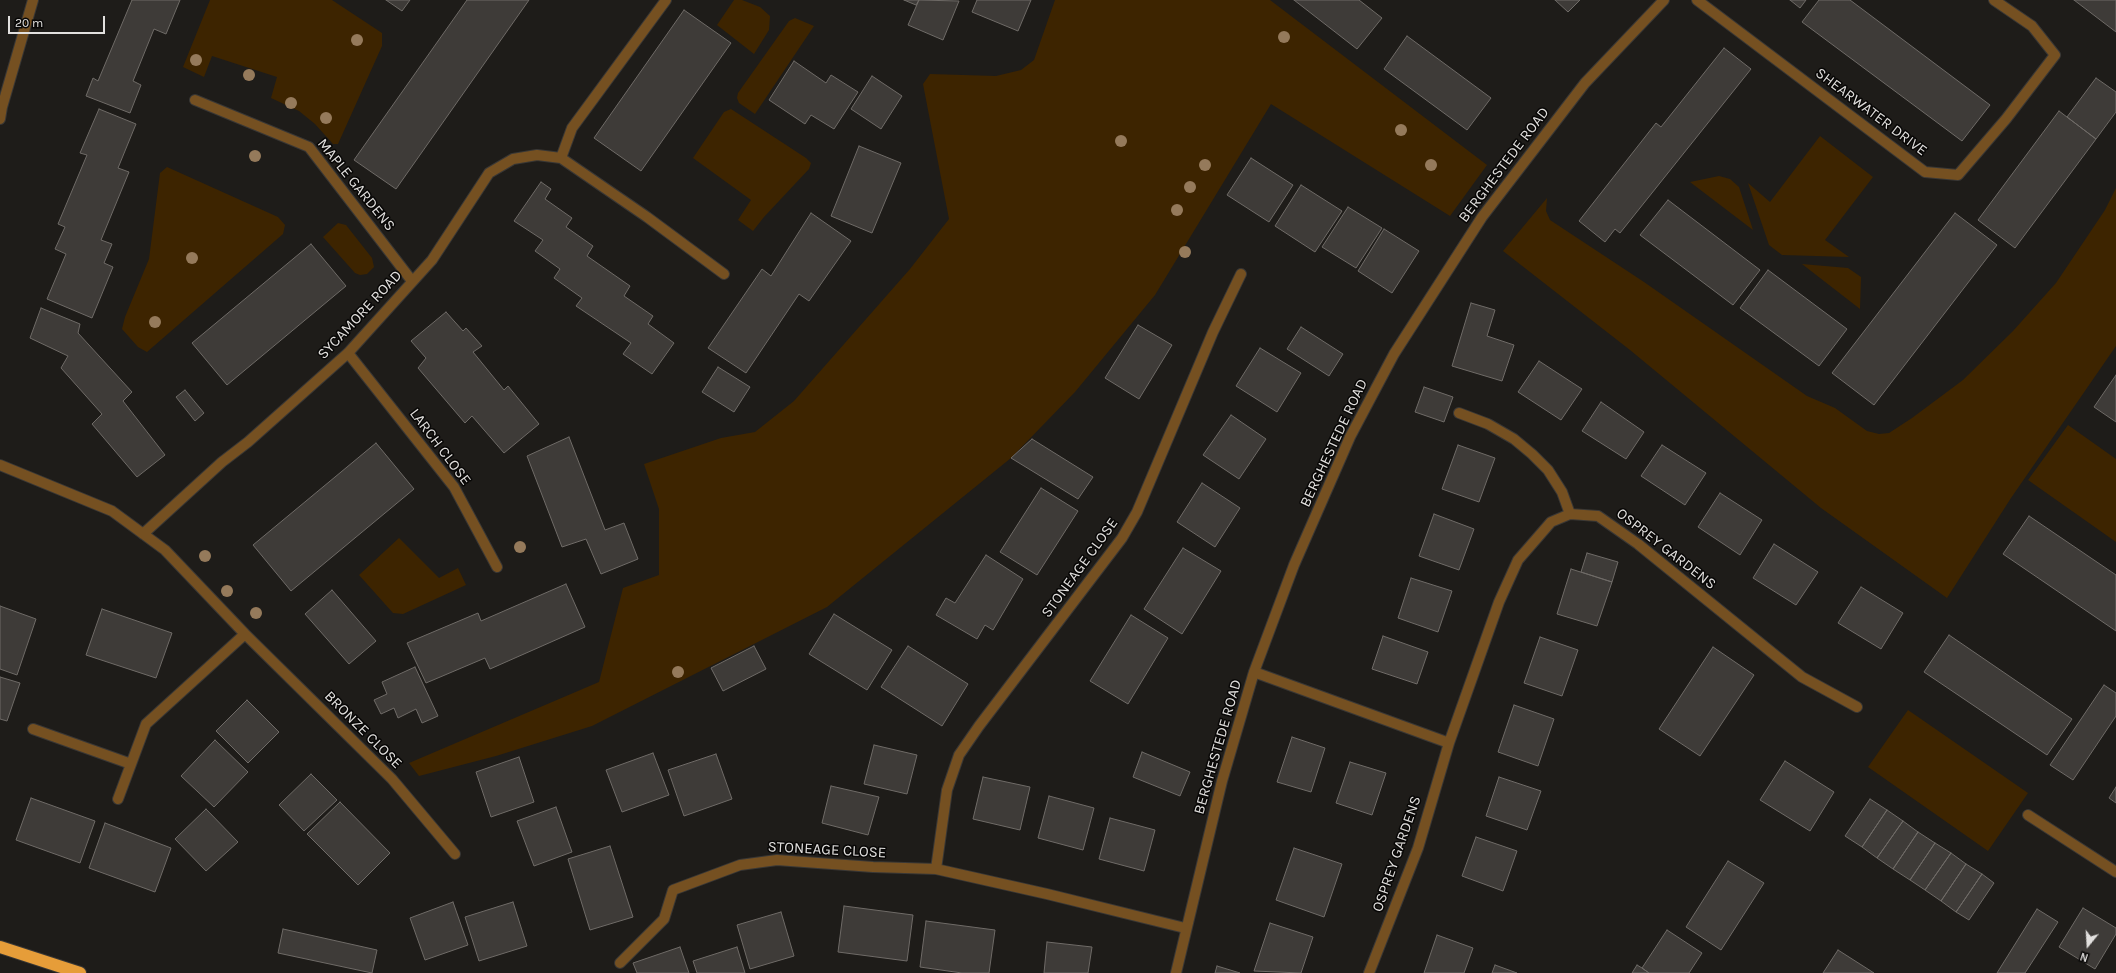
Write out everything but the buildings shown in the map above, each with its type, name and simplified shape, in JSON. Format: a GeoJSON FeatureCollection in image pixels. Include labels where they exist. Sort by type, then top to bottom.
{"type":"FeatureCollection","features":[{"type":"Feature","properties":{"kind":"highway"},"geometry":{"type":"LineString","coordinates":[[0,947],[80,973]]}},
{"type":"Feature","properties":{"kind":"street"},"geometry":{"type":"LineString","coordinates":[[0,119],[2,107],[33,0]]}},
{"type":"Feature","properties":{"kind":"street"},"geometry":{"type":"LineString","coordinates":[[561,158],[572,128],[666,0]]}},
{"type":"Feature","properties":{"kind":"street","name":"BERGHESTEDE ROAD"},"geometry":{"type":"LineString","coordinates":[[1176,973],[1185,928],[1222,781],[1254,672],[1294,565],[1344,451],[1394,354],[1482,217],[1586,83],[1664,0]]}},
{"type":"Feature","properties":{"kind":"street","name":"SHEARWATER DRIVE"},"geometry":{"type":"LineString","coordinates":[[1698,0],[1925,172],[1958,175],[2006,119],[2055,55],[2032,26],[1994,0]]}},
{"type":"Feature","properties":{"kind":"street","name":"MAPLE GARDENS"},"geometry":{"type":"LineString","coordinates":[[195,100],[309,147],[412,281]]}},
{"type":"Feature","properties":{"kind":"street","name":"SYCAMORE ROAD"},"geometry":{"type":"LineString","coordinates":[[144,534],[222,462],[248,442],[348,353],[432,260],[489,174],[513,159],[537,155],[561,158],[647,217],[724,274]]}},
{"type":"Feature","properties":{"kind":"street","name":"STONEAGE CLOSE"},"geometry":{"type":"LineString","coordinates":[[936,869],[947,790],[959,755],[979,726],[1122,538],[1140,505],[1213,332],[1241,274]]}},
{"type":"Feature","properties":{"kind":"street","name":"LARCH CLOSE"},"geometry":{"type":"LineString","coordinates":[[348,353],[454,487],[497,567]]}},
{"type":"Feature","properties":{"kind":"street"},"geometry":{"type":"LineString","coordinates":[[1459,413],[1495,428],[1514,439],[1532,454],[1548,470],[1562,492],[1570,514]]}},
{"type":"Feature","properties":{"kind":"street"},"geometry":{"type":"LineString","coordinates":[[0,465],[112,511],[144,534]]}},
{"type":"Feature","properties":{"kind":"street","name":"OSPREY GARDENS"},"geometry":{"type":"LineString","coordinates":[[1369,973],[1418,848],[1449,743],[1500,602],[1518,560],[1551,522],[1570,514],[1598,516],[1638,544],[1802,678],[1857,707]]}},
{"type":"Feature","properties":{"kind":"street","name":"BRONZE CLOSE"},"geometry":{"type":"LineString","coordinates":[[144,534],[165,550],[245,634],[392,779],[455,854]]}},
{"type":"Feature","properties":{"kind":"street"},"geometry":{"type":"LineString","coordinates":[[118,799],[146,724],[245,634]]}},
{"type":"Feature","properties":{"kind":"street"},"geometry":{"type":"LineString","coordinates":[[1254,672],[1449,743]]}},
{"type":"Feature","properties":{"kind":"street"},"geometry":{"type":"LineString","coordinates":[[33,729],[131,764]]}},
{"type":"Feature","properties":{"kind":"street"},"geometry":{"type":"LineString","coordinates":[[2028,815],[2116,872]]}},
{"type":"Feature","properties":{"kind":"street","name":"STONEAGE CLOSE"},"geometry":{"type":"LineString","coordinates":[[620,962],[664,919],[673,890],[740,865],[777,860],[873,868],[936,869],[1185,928]]}},
{"type":"Feature","properties":{"kind":"shaded area"},"geometry":{"type":"Polygon","coordinates":[[[210,0],[332,0],[382,33],[382,46],[338,144],[333,144],[315,124],[299,111],[271,98],[277,77],[212,56],[204,77],[183,67],[210,0]]]}},
{"type":"Feature","properties":{"kind":"shaded area"},"geometry":{"type":"Polygon","coordinates":[[[734,0],[742,0],[760,7],[770,16],[769,30],[754,54],[717,25],[734,0]]]}},
{"type":"Feature","properties":{"kind":"shaded area"},"geometry":{"type":"Polygon","coordinates":[[[1055,0],[1270,0],[1487,165],[1450,216],[1271,104],[1155,295],[1075,392],[1011,458],[827,607],[592,726],[496,756],[419,776],[409,763],[599,682],[623,588],[659,575],[659,509],[644,464],[721,438],[755,432],[794,401],[910,269],[949,219],[923,84],[930,74],[996,76],[1021,70],[1034,60],[1055,0]]]}},
{"type":"Feature","properties":{"kind":"shaded area"},"geometry":{"type":"Polygon","coordinates":[[[795,18],[814,26],[755,114],[739,103],[737,98],[738,93],[789,21],[795,18]]]}},
{"type":"Feature","properties":{"kind":"shaded area"},"geometry":{"type":"Polygon","coordinates":[[[731,109],[806,158],[811,163],[809,169],[764,217],[753,231],[738,220],[751,200],[693,158],[724,112],[731,109]]]}},
{"type":"Feature","properties":{"kind":"shaded area"},"geometry":{"type":"Polygon","coordinates":[[[1820,136],[1873,177],[1825,240],[1849,257],[1782,255],[1769,245],[1748,183],[1770,202],[1820,136]]]}},
{"type":"Feature","properties":{"kind":"shaded area"},"geometry":{"type":"Polygon","coordinates":[[[167,167],[278,217],[285,225],[283,234],[147,352],[138,347],[122,329],[125,317],[149,259],[160,173],[167,167]]]}},
{"type":"Feature","properties":{"kind":"shaded area"},"geometry":{"type":"Polygon","coordinates":[[[1719,176],[1730,179],[1739,187],[1753,230],[1690,182],[1719,176]]]}},
{"type":"Feature","properties":{"kind":"shaded area"},"geometry":{"type":"Polygon","coordinates":[[[2116,188],[2116,346],[2011,498],[1947,598],[1821,508],[1630,350],[1503,251],[1547,198],[1546,211],[1550,220],[1644,282],[1807,396],[1835,408],[1867,431],[1879,434],[1889,433],[1963,380],[2013,331],[2056,283],[2105,210],[2116,188]]]}},
{"type":"Feature","properties":{"kind":"shaded area"},"geometry":{"type":"Polygon","coordinates":[[[338,223],[346,225],[372,258],[374,267],[367,274],[360,275],[355,273],[323,237],[338,223]]]}},
{"type":"Feature","properties":{"kind":"shaded area"},"geometry":{"type":"Polygon","coordinates":[[[1802,264],[1848,268],[1861,277],[1860,309],[1802,264]]]}},
{"type":"Feature","properties":{"kind":"shaded area"},"geometry":{"type":"Polygon","coordinates":[[[2068,425],[2116,459],[2116,542],[2028,480],[2068,425]]]}},
{"type":"Feature","properties":{"kind":"shaded area"},"geometry":{"type":"Polygon","coordinates":[[[399,538],[439,578],[458,568],[466,585],[403,614],[393,613],[359,575],[399,538]]]}},
{"type":"Feature","properties":{"kind":"shaded area"},"geometry":{"type":"Polygon","coordinates":[[[1908,710],[2028,793],[1988,851],[1868,767],[1908,710]]]}}]}
